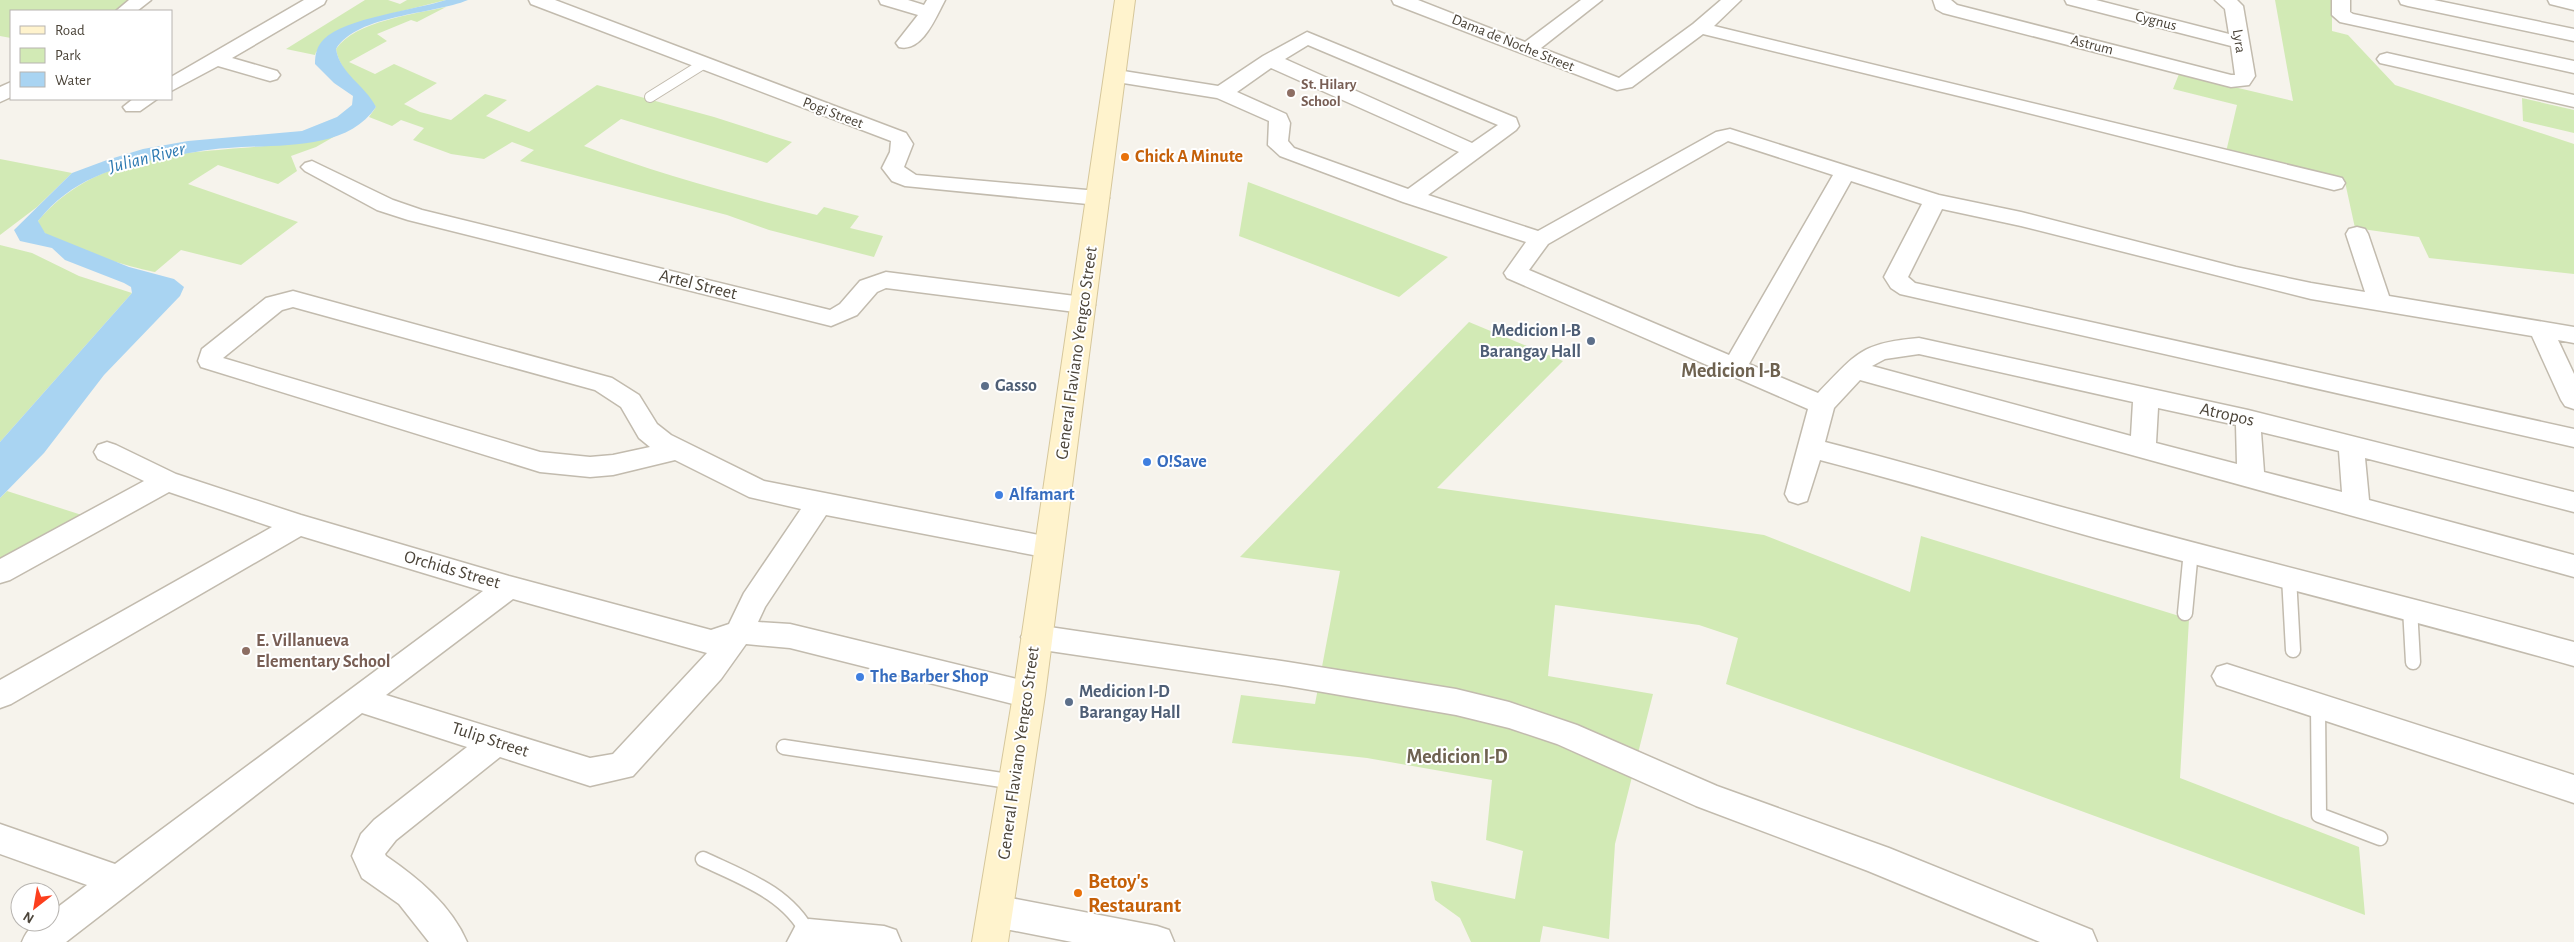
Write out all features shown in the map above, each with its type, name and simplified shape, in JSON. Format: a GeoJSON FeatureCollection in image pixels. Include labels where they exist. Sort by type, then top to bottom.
{"type":"FeatureCollection","features":[{"type":"Feature","properties":{"kind":"main road","name":"General Flaviano Yengco Street"},"geometry":{"type":"LineString","coordinates":[[992,926],[1029,695],[1098,198],[1117,76],[1125,0]]}},
{"type":"Feature","properties":{"kind":"street"},"geometry":{"type":"LineString","coordinates":[[127,10],[142,0]]}},
{"type":"Feature","properties":{"kind":"street"},"geometry":{"type":"LineString","coordinates":[[172,83],[316,0]]}},
{"type":"Feature","properties":{"kind":"street","name":"Pogi Street"},"geometry":{"type":"LineString","coordinates":[[538,0],[899,137],[903,141],[903,146],[893,168],[900,176],[913,181],[1098,198]]}},
{"type":"Feature","properties":{"kind":"street"},"geometry":{"type":"LineString","coordinates":[[888,0],[933,6],[921,27],[906,43]]}},
{"type":"Feature","properties":{"kind":"street","name":"Dama de Noche Street"},"geometry":{"type":"LineString","coordinates":[[1401,0],[1529,48],[1610,83],[1625,83],[1700,28]]}},
{"type":"Feature","properties":{"kind":"street"},"geometry":{"type":"LineString","coordinates":[[1433,12],[1450,0]]}},
{"type":"Feature","properties":{"kind":"street"},"geometry":{"type":"LineString","coordinates":[[1529,48],[1593,0]]}},
{"type":"Feature","properties":{"kind":"street"},"geometry":{"type":"LineString","coordinates":[[1700,28],[1732,0]]}},
{"type":"Feature","properties":{"kind":"street","name":"Cygnus"},"geometry":{"type":"LineString","coordinates":[[2074,0],[2239,42]]}},
{"type":"Feature","properties":{"kind":"street"},"geometry":{"type":"LineString","coordinates":[[2342,0],[2341,15],[2347,18],[2574,68]]}},
{"type":"Feature","properties":{"kind":"street"},"geometry":{"type":"LineString","coordinates":[[2408,0],[2489,9],[2574,36]]}},
{"type":"Feature","properties":{"kind":"street"},"geometry":{"type":"LineString","coordinates":[[2557,0],[2574,4]]}},
{"type":"Feature","properties":{"kind":"street","name":"Lyra"},"geometry":{"type":"LineString","coordinates":[[2227,1],[2234,6],[2245,76],[2242,81]]}},
{"type":"Feature","properties":{"kind":"street","name":"Astrum"},"geometry":{"type":"LineString","coordinates":[[1942,3],[2231,81],[2242,81]]}},
{"type":"Feature","properties":{"kind":"street"},"geometry":{"type":"LineString","coordinates":[[2489,9],[2496,84]]}},
{"type":"Feature","properties":{"kind":"street"},"geometry":{"type":"LineString","coordinates":[[1700,28],[1998,99],[2334,184]]}},
{"type":"Feature","properties":{"kind":"street"},"geometry":{"type":"LineString","coordinates":[[1222,93],[1302,39],[1313,39],[1510,122],[1509,126],[1411,197]]}},
{"type":"Feature","properties":{"kind":"street"},"geometry":{"type":"LineString","coordinates":[[216,59],[270,75]]}},
{"type":"Feature","properties":{"kind":"street"},"geometry":{"type":"LineString","coordinates":[[2387,59],[2574,102]]}},
{"type":"Feature","properties":{"kind":"street"},"geometry":{"type":"LineString","coordinates":[[1270,60],[1473,152]]}},
{"type":"Feature","properties":{"kind":"street"},"geometry":{"type":"LineString","coordinates":[[1117,76],[1222,93],[1279,118],[1277,144],[1279,148],[1411,197],[1540,239]]}},
{"type":"Feature","properties":{"kind":"street"},"geometry":{"type":"LineString","coordinates":[[1822,405],[1515,272],[1540,239],[1723,136],[1737,136],[1935,201],[2021,219],[2236,274],[2311,291],[2574,335]]}},
{"type":"Feature","properties":{"kind":"street","name":"Artel Street"},"geometry":{"type":"LineString","coordinates":[[312,167],[400,211],[831,318],[843,315],[852,308],[868,286],[875,282],[886,280],[1083,305]]}},
{"type":"Feature","properties":{"kind":"street"},"geometry":{"type":"LineString","coordinates":[[1735,367],[1846,171]]}},
{"type":"Feature","properties":{"kind":"street"},"geometry":{"type":"LineString","coordinates":[[1935,201],[1896,277],[1899,283],[1908,289],[2574,438]]}},
{"type":"Feature","properties":{"kind":"street"},"geometry":{"type":"LineString","coordinates":[[2357,234],[2380,303]]}},
{"type":"Feature","properties":{"kind":"street"},"geometry":{"type":"LineString","coordinates":[[677,450],[590,467],[540,462],[214,364],[210,361],[211,355],[216,349],[274,304],[293,299],[589,379],[618,392],[630,401],[648,431],[677,450],[758,490],[819,504],[1049,547]]}},
{"type":"Feature","properties":{"kind":"street"},"geometry":{"type":"LineString","coordinates":[[2541,330],[2574,400]]}},
{"type":"Feature","properties":{"kind":"street","name":"Atropos"},"geometry":{"type":"LineString","coordinates":[[1855,370],[1864,360],[1878,352],[1919,346],[1941,350],[2248,419],[2574,502]]}},
{"type":"Feature","properties":{"kind":"street"},"geometry":{"type":"LineString","coordinates":[[1798,494],[1822,405],[1855,370],[2574,566]]}},
{"type":"Feature","properties":{"kind":"street"},"geometry":{"type":"LineString","coordinates":[[2143,448],[2146,395]]}},
{"type":"Feature","properties":{"kind":"street"},"geometry":{"type":"LineString","coordinates":[[2248,419],[2251,477]]}},
{"type":"Feature","properties":{"kind":"street"},"geometry":{"type":"LineString","coordinates":[[2351,444],[2356,506]]}},
{"type":"Feature","properties":{"kind":"street"},"geometry":{"type":"LineString","coordinates":[[1809,448],[1906,472],[2096,527],[2410,608],[2574,654]]}},
{"type":"Feature","properties":{"kind":"street","name":"Orchids Street"},"geometry":{"type":"LineString","coordinates":[[106,452],[167,481],[298,525],[509,587],[711,642],[739,632]]}},
{"type":"Feature","properties":{"kind":"street"},"geometry":{"type":"LineString","coordinates":[[0,572],[167,481]]}},
{"type":"Feature","properties":{"kind":"street"},"geometry":{"type":"LineString","coordinates":[[819,504],[754,601],[739,632],[790,636],[1029,695]]}},
{"type":"Feature","properties":{"kind":"street"},"geometry":{"type":"LineString","coordinates":[[0,696],[298,525]]}},
{"type":"Feature","properties":{"kind":"street"},"geometry":{"type":"LineString","coordinates":[[39,942],[358,698],[509,587]]}},
{"type":"Feature","properties":{"kind":"street","name":"Tulip Street"},"geometry":{"type":"LineString","coordinates":[[358,698],[590,772],[622,766],[711,670],[739,632]]}},
{"type":"Feature","properties":{"kind":"street"},"geometry":{"type":"LineString","coordinates":[[1036,637],[1288,674],[1456,702],[1509,715],[1566,734],[1707,796],[1877,859],[2080,942]]}},
{"type":"Feature","properties":{"kind":"street"},"geometry":{"type":"LineString","coordinates":[[2227,676],[2574,789]]}},
{"type":"Feature","properties":{"kind":"street"},"geometry":{"type":"LineString","coordinates":[[445,940],[411,893],[374,867],[368,856],[372,845],[385,830],[496,742]]}},
{"type":"Feature","properties":{"kind":"street"},"geometry":{"type":"LineString","coordinates":[[0,839],[119,881]]}},
{"type":"Feature","properties":{"kind":"street"},"geometry":{"type":"LineString","coordinates":[[992,926],[1157,942]]}},
{"type":"Feature","properties":{"kind":"street"},"geometry":{"type":"LineString","coordinates":[[806,939],[884,942]]}},
{"type":"Feature","properties":{"kind":"lane"},"geometry":{"type":"LineString","coordinates":[[650,97],[703,64]]}},
{"type":"Feature","properties":{"kind":"lane"},"geometry":{"type":"LineString","coordinates":[[2185,613],[2191,551]]}},
{"type":"Feature","properties":{"kind":"lane"},"geometry":{"type":"LineString","coordinates":[[2290,577],[2292,650]]}},
{"type":"Feature","properties":{"kind":"lane"},"geometry":{"type":"LineString","coordinates":[[2410,608],[2413,662]]}},
{"type":"Feature","properties":{"kind":"lane"},"geometry":{"type":"LineString","coordinates":[[2318,706],[2319,815],[2380,838]]}},
{"type":"Feature","properties":{"kind":"lane"},"geometry":{"type":"LineString","coordinates":[[784,747],[1015,782]]}},
{"type":"Feature","properties":{"kind":"lane"},"geometry":{"type":"LineString","coordinates":[[703,859],[775,896],[792,908],[805,922],[806,939]]}},
{"type":"Feature","properties":{"kind":"green space"},"geometry":{"type":"Polygon","coordinates":[[[0,0],[132,0],[117,10],[10,10],[10,38],[0,36],[0,0]]]}},
{"type":"Feature","properties":{"kind":"green space"},"geometry":{"type":"Polygon","coordinates":[[[365,0],[388,0],[400,4],[407,0],[446,0],[378,17],[316,52],[315,55],[286,49],[365,0]]]}},
{"type":"Feature","properties":{"kind":"green space"},"geometry":{"type":"Polygon","coordinates":[[[2275,0],[2332,0],[2332,31],[2348,35],[2395,85],[2574,144],[2574,274],[2429,258],[2419,237],[2355,228],[2345,182],[2226,152],[2237,105],[2173,89],[2179,74],[2293,101],[2275,0]]]}},
{"type":"Feature","properties":{"kind":"green space"},"geometry":{"type":"Polygon","coordinates":[[[446,7],[417,22],[411,20],[377,34],[387,41],[349,62],[375,74],[394,64],[437,83],[404,104],[420,112],[451,120],[485,94],[507,100],[486,116],[529,132],[597,85],[714,117],[792,142],[767,163],[621,119],[584,146],[670,175],[788,208],[817,215],[824,207],[859,216],[850,228],[883,236],[874,257],[769,230],[727,215],[520,161],[534,150],[512,142],[484,159],[451,154],[413,140],[424,128],[401,120],[392,126],[369,117],[376,107],[346,72],[336,49],[345,39],[371,25],[446,7]]]}},
{"type":"Feature","properties":{"kind":"green space"},"geometry":{"type":"Polygon","coordinates":[[[2522,98],[2574,110],[2574,133],[2523,121],[2522,98]]]}},
{"type":"Feature","properties":{"kind":"green space"},"geometry":{"type":"Polygon","coordinates":[[[337,135],[316,147],[291,156],[297,171],[278,184],[218,165],[188,184],[298,222],[241,265],[181,250],[155,272],[115,262],[68,246],[46,234],[38,221],[68,193],[102,174],[139,162],[178,154],[298,142],[337,135]]]}},
{"type":"Feature","properties":{"kind":"green space"},"geometry":{"type":"Polygon","coordinates":[[[0,159],[72,173],[37,207],[0,235],[0,159]]]}},
{"type":"Feature","properties":{"kind":"green space"},"geometry":{"type":"Polygon","coordinates":[[[1248,182],[1448,257],[1399,297],[1239,236],[1248,182]]]}},
{"type":"Feature","properties":{"kind":"green space"},"geometry":{"type":"Polygon","coordinates":[[[0,245],[32,253],[79,276],[132,293],[0,442],[0,245]]]}},
{"type":"Feature","properties":{"kind":"green space"},"geometry":{"type":"Polygon","coordinates":[[[1469,322],[1563,361],[1437,488],[1764,535],[1910,592],[1921,536],[2189,619],[2180,778],[2359,847],[2365,915],[1917,751],[1726,684],[1738,638],[1699,625],[1555,605],[1548,676],[1653,694],[1615,844],[1609,939],[1543,926],[1540,942],[1471,942],[1460,918],[1435,900],[1431,881],[1515,899],[1523,851],[1486,840],[1492,780],[1367,758],[1232,743],[1241,695],[1315,704],[1340,571],[1240,557],[1469,322]]]}},
{"type":"Feature","properties":{"kind":"green space"},"geometry":{"type":"Polygon","coordinates":[[[7,491],[88,517],[0,564],[0,498],[7,491]]]}},
{"type":"Feature","properties":{"kind":"water","name":"Julian River"},"geometry":{"type":"Polygon","coordinates":[[[446,0],[468,0],[378,22],[347,37],[336,49],[342,66],[366,92],[376,107],[363,122],[347,132],[328,139],[308,143],[212,149],[128,166],[95,177],[79,185],[51,207],[38,221],[45,233],[129,267],[174,279],[184,287],[180,296],[104,375],[44,453],[0,498],[0,442],[132,293],[131,287],[124,283],[65,260],[52,248],[20,241],[14,230],[72,173],[107,160],[143,149],[188,141],[302,131],[337,117],[352,105],[353,96],[334,83],[315,64],[317,50],[324,39],[348,25],[381,15],[446,0]]]}},
{"type":"Feature","properties":{"kind":"place","name":"St. Hilary School"},"geometry":{"type":"Point","coordinates":[1291,93]}},
{"type":"Feature","properties":{"kind":"place","name":"Chick A Minute"},"geometry":{"type":"Point","coordinates":[1125,157]}},
{"type":"Feature","properties":{"kind":"place","name":"Medicion I-B Barangay Hall"},"geometry":{"type":"Point","coordinates":[1591,341]}},
{"type":"Feature","properties":{"kind":"place","name":"Gasso"},"geometry":{"type":"Point","coordinates":[985,386]}},
{"type":"Feature","properties":{"kind":"place","name":"O!Save"},"geometry":{"type":"Point","coordinates":[1147,462]}},
{"type":"Feature","properties":{"kind":"place","name":"Alfamart"},"geometry":{"type":"Point","coordinates":[999,495]}},
{"type":"Feature","properties":{"kind":"place","name":"E. Villanueva Elementary School"},"geometry":{"type":"Point","coordinates":[246,651]}},
{"type":"Feature","properties":{"kind":"place","name":"The Barber Shop"},"geometry":{"type":"Point","coordinates":[860,677]}},
{"type":"Feature","properties":{"kind":"place","name":"Medicion I-D Barangay Hall"},"geometry":{"type":"Point","coordinates":[1069,702]}},
{"type":"Feature","properties":{"kind":"place","name":"Betoy's Restaurant"},"geometry":{"type":"Point","coordinates":[1078,893]}},
{"type":"Feature","properties":{"kind":"district","name":"Medicion I-B"},"geometry":{"type":"Point","coordinates":[1731,371]}},
{"type":"Feature","properties":{"kind":"district","name":"Medicion I-D"},"geometry":{"type":"Point","coordinates":[1457,757]}}]}
